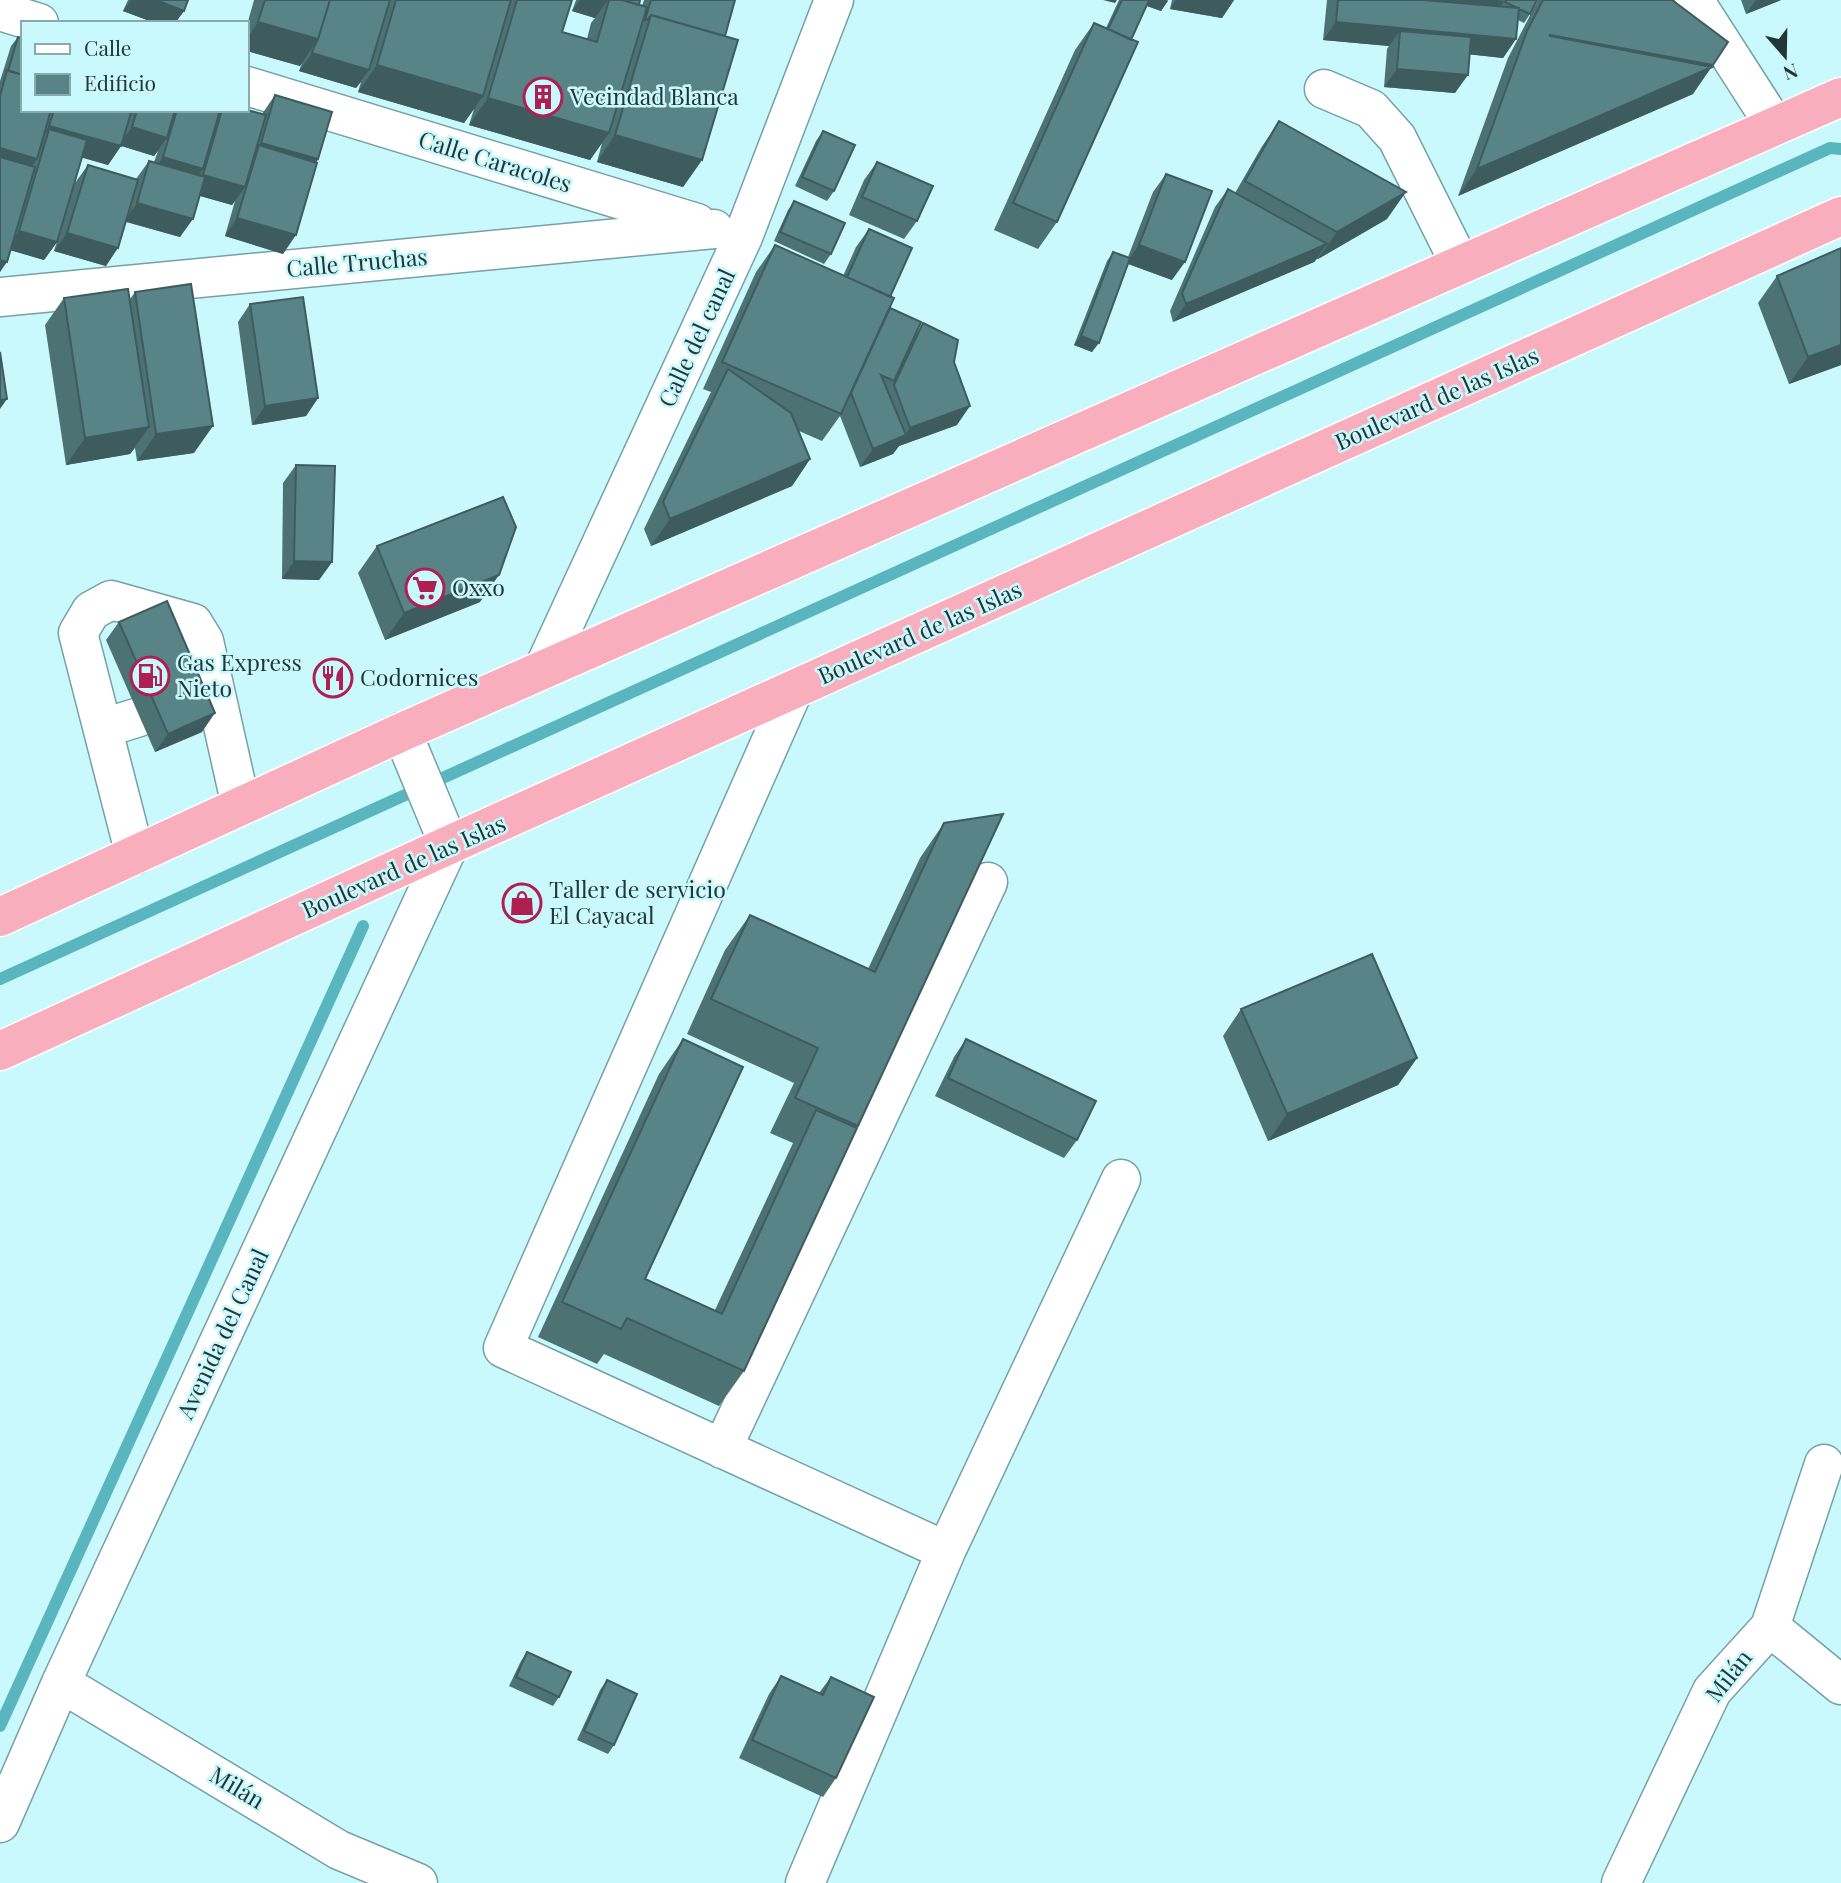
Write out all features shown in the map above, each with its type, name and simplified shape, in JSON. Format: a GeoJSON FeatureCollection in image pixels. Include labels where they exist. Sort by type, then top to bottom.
{"type":"FeatureCollection","features":[{"type":"Feature","properties":{"kind":"highway"},"geometry":{"type":"LineString","coordinates":[[0,917],[402,732],[1841,97]]}},
{"type":"Feature","properties":{"kind":"highway","name":"Boulevard de las Islas"},"geometry":{"type":"LineString","coordinates":[[0,1051],[447,839],[793,691],[1841,216]]}},
{"type":"Feature","properties":{"kind":"street","name":"Calle del canal"},"geometry":{"type":"LineString","coordinates":[[543,670],[729,233],[834,0]]}},
{"type":"Feature","properties":{"kind":"street"},"geometry":{"type":"LineString","coordinates":[[1694,0],[1775,125]]}},
{"type":"Feature","properties":{"kind":"street"},"geometry":{"type":"LineString","coordinates":[[0,11],[32,21]]}},
{"type":"Feature","properties":{"kind":"street","name":"Calle Caracoles"},"geometry":{"type":"LineString","coordinates":[[248,86],[729,233]]}},
{"type":"Feature","properties":{"kind":"street"},"geometry":{"type":"LineString","coordinates":[[1324,89],[1371,109],[1397,138],[1460,264]]}},
{"type":"Feature","properties":{"kind":"street","name":"Calle Truchas"},"geometry":{"type":"LineString","coordinates":[[0,297],[729,233]]}},
{"type":"Feature","properties":{"kind":"street"},"geometry":{"type":"LineString","coordinates":[[135,855],[78,633],[91,611],[111,600],[193,623],[204,641],[202,696],[241,806]]}},
{"type":"Feature","properties":{"kind":"street"},"geometry":{"type":"LineString","coordinates":[[793,691],[503,1348],[946,1551]]}},
{"type":"Feature","properties":{"kind":"street"},"geometry":{"type":"LineString","coordinates":[[104,728],[139,716]]}},
{"type":"Feature","properties":{"kind":"street"},"geometry":{"type":"LineString","coordinates":[[402,732],[447,839]]}},
{"type":"Feature","properties":{"kind":"street","name":"Avenida del Canal"},"geometry":{"type":"LineString","coordinates":[[0,1823],[61,1683],[447,839]]}},
{"type":"Feature","properties":{"kind":"street"},"geometry":{"type":"LineString","coordinates":[[722,1449],[988,882]]}},
{"type":"Feature","properties":{"kind":"street"},"geometry":{"type":"LineString","coordinates":[[805,1883],[946,1551],[1121,1179]]}},
{"type":"Feature","properties":{"kind":"street","name":"Milán"},"geometry":{"type":"LineString","coordinates":[[1621,1883],[1712,1691],[1770,1627],[1824,1464]]}},
{"type":"Feature","properties":{"kind":"street"},"geometry":{"type":"LineString","coordinates":[[1770,1627],[1841,1685]]}},
{"type":"Feature","properties":{"kind":"street","name":"Milán"},"geometry":{"type":"LineString","coordinates":[[61,1683],[339,1850],[418,1883]]}},
{"type":"Feature","properties":{"kind":"building"},"geometry":{"type":"Polygon","coordinates":[[[156,0],[188,0],[184,11],[156,0]]]}},
{"type":"Feature","properties":{"kind":"building"},"geometry":{"type":"Polygon","coordinates":[[[265,0],[330,0],[318,39],[258,22],[265,0]]]}},
{"type":"Feature","properties":{"kind":"building"},"geometry":{"type":"Polygon","coordinates":[[[330,0],[390,0],[369,70],[312,53],[330,0]]]}},
{"type":"Feature","properties":{"kind":"building"},"geometry":{"type":"Polygon","coordinates":[[[396,0],[511,0],[483,96],[377,65],[396,0]]]}},
{"type":"Feature","properties":{"kind":"building","name":"Vecindad Blanca"},"geometry":{"type":"Polygon","coordinates":[[[517,0],[572,0],[562,32],[597,42],[609,0],[622,0],[647,7],[609,133],[488,98],[517,0]]]}},
{"type":"Feature","properties":{"kind":"building"},"geometry":{"type":"Polygon","coordinates":[[[622,0],[640,0],[639,5],[622,0]]]}},
{"type":"Feature","properties":{"kind":"building"},"geometry":{"type":"Polygon","coordinates":[[[651,0],[735,0],[725,36],[651,15],[645,20],[651,0]]]}},
{"type":"Feature","properties":{"kind":"building"},"geometry":{"type":"Polygon","coordinates":[[[1122,0],[1149,0],[1131,40],[1108,29],[1122,0]]]}},
{"type":"Feature","properties":{"kind":"building"},"geometry":{"type":"Polygon","coordinates":[[[1338,0],[1423,0],[1519,8],[1516,39],[1336,22],[1338,0]]]}},
{"type":"Feature","properties":{"kind":"building"},"geometry":{"type":"Polygon","coordinates":[[[1537,0],[1530,14],[1505,2],[1537,0]]]}},
{"type":"Feature","properties":{"kind":"building"},"geometry":{"type":"Polygon","coordinates":[[[1543,0],[1672,0],[1728,42],[1713,65],[1550,35],[1712,67],[1477,169],[1527,31],[1543,0]]]}},
{"type":"Feature","properties":{"kind":"building"},"geometry":{"type":"Polygon","coordinates":[[[651,15],[738,40],[702,160],[615,135],[651,15]]]}},
{"type":"Feature","properties":{"kind":"building"},"geometry":{"type":"Polygon","coordinates":[[[1094,23],[1138,42],[1057,222],[1013,203],[1094,23]]]}},
{"type":"Feature","properties":{"kind":"building"},"geometry":{"type":"Polygon","coordinates":[[[1400,31],[1471,37],[1468,75],[1397,69],[1400,31]]]}},
{"type":"Feature","properties":{"kind":"building"},"geometry":{"type":"Polygon","coordinates":[[[18,37],[21,38],[21,74],[8,71],[18,37]]]}},
{"type":"Feature","properties":{"kind":"building"},"geometry":{"type":"Polygon","coordinates":[[[7,70],[21,74],[21,112],[50,112],[37,159],[0,148],[0,96],[7,70]]]}},
{"type":"Feature","properties":{"kind":"building"},"geometry":{"type":"Polygon","coordinates":[[[275,95],[332,112],[318,159],[261,143],[275,95]]]}},
{"type":"Feature","properties":{"kind":"building"},"geometry":{"type":"Polygon","coordinates":[[[248,110],[266,115],[245,187],[203,175],[221,112],[248,110]]]}},
{"type":"Feature","properties":{"kind":"building"},"geometry":{"type":"Polygon","coordinates":[[[53,112],[131,113],[121,146],[49,126],[53,112]]]}},
{"type":"Feature","properties":{"kind":"building"},"geometry":{"type":"Polygon","coordinates":[[[136,112],[174,112],[167,138],[132,127],[136,112]]]}},
{"type":"Feature","properties":{"kind":"building"},"geometry":{"type":"Polygon","coordinates":[[[176,112],[219,112],[203,169],[163,157],[176,112]]]}},
{"type":"Feature","properties":{"kind":"building"},"geometry":{"type":"Polygon","coordinates":[[[1279,121],[1406,192],[1337,232],[1245,181],[1279,121]]]}},
{"type":"Feature","properties":{"kind":"building"},"geometry":{"type":"Polygon","coordinates":[[[49,129],[87,140],[57,242],[19,231],[49,129]]]}},
{"type":"Feature","properties":{"kind":"building"},"geometry":{"type":"Polygon","coordinates":[[[823,131],[855,145],[834,191],[802,177],[823,131]]]}},
{"type":"Feature","properties":{"kind":"building"},"geometry":{"type":"Polygon","coordinates":[[[259,145],[317,163],[296,235],[237,218],[259,145]]]}},
{"type":"Feature","properties":{"kind":"building"},"geometry":{"type":"Polygon","coordinates":[[[0,157],[35,167],[7,262],[0,260],[0,157]]]}},
{"type":"Feature","properties":{"kind":"building"},"geometry":{"type":"Polygon","coordinates":[[[149,161],[205,177],[193,219],[137,203],[149,161]]]}},
{"type":"Feature","properties":{"kind":"building"},"geometry":{"type":"Polygon","coordinates":[[[877,162],[933,186],[917,221],[862,197],[877,162]]]}},
{"type":"Feature","properties":{"kind":"building"},"geometry":{"type":"Polygon","coordinates":[[[88,165],[138,180],[118,248],[67,233],[88,165]]]}},
{"type":"Feature","properties":{"kind":"building"},"geometry":{"type":"Polygon","coordinates":[[[1166,174],[1212,191],[1185,262],[1139,245],[1166,174]]]}},
{"type":"Feature","properties":{"kind":"building"},"geometry":{"type":"Polygon","coordinates":[[[1228,189],[1327,244],[1186,304],[1182,293],[1228,189]]]}},
{"type":"Feature","properties":{"kind":"building"},"geometry":{"type":"Polygon","coordinates":[[[794,201],[845,223],[831,254],[780,232],[794,201]]]}},
{"type":"Feature","properties":{"kind":"building"},"geometry":{"type":"Polygon","coordinates":[[[869,229],[912,248],[890,297],[847,277],[869,229]]]}},
{"type":"Feature","properties":{"kind":"building"},"geometry":{"type":"Polygon","coordinates":[[[775,245],[894,298],[841,414],[722,362],[775,245]]]}},
{"type":"Feature","properties":{"kind":"building"},"geometry":{"type":"Polygon","coordinates":[[[1841,248],[1841,345],[1808,357],[1777,276],[1841,248]]]}},
{"type":"Feature","properties":{"kind":"building"},"geometry":{"type":"Polygon","coordinates":[[[1113,252],[1130,258],[1099,343],[1081,336],[1113,252]]]}},
{"type":"Feature","properties":{"kind":"building"},"geometry":{"type":"Polygon","coordinates":[[[191,284],[213,426],[156,434],[135,292],[191,284]]]}},
{"type":"Feature","properties":{"kind":"building"},"geometry":{"type":"Polygon","coordinates":[[[128,289],[149,427],[85,438],[64,298],[128,289]]]}},
{"type":"Feature","properties":{"kind":"building"},"geometry":{"type":"Polygon","coordinates":[[[303,297],[318,398],[265,406],[250,304],[303,297]]]}},
{"type":"Feature","properties":{"kind":"building"},"geometry":{"type":"Polygon","coordinates":[[[890,308],[921,322],[894,381],[881,375],[906,435],[873,449],[851,393],[890,308]]]}},
{"type":"Feature","properties":{"kind":"building"},"geometry":{"type":"Polygon","coordinates":[[[923,323],[958,340],[954,362],[970,406],[910,428],[894,385],[923,323]]]}},
{"type":"Feature","properties":{"kind":"building"},"geometry":{"type":"Polygon","coordinates":[[[0,352],[7,399],[0,400],[0,352]]]}},
{"type":"Feature","properties":{"kind":"building"},"geometry":{"type":"Polygon","coordinates":[[[728,369],[791,413],[810,459],[670,519],[663,502],[728,369]]]}},
{"type":"Feature","properties":{"kind":"building"},"geometry":{"type":"Polygon","coordinates":[[[296,465],[335,466],[332,562],[294,561],[296,465]]]}},
{"type":"Feature","properties":{"kind":"building","name":"Oxxo"},"geometry":{"type":"Polygon","coordinates":[[[503,497],[516,527],[499,575],[404,613],[377,546],[503,497]]]}},
{"type":"Feature","properties":{"kind":"building"},"geometry":{"type":"Polygon","coordinates":[[[167,601],[215,713],[168,734],[119,622],[167,601]]]}},
{"type":"Feature","properties":{"kind":"building"},"geometry":{"type":"Polygon","coordinates":[[[1003,814],[858,1126],[795,1098],[818,1048],[711,999],[750,915],[875,972],[944,823],[1003,814]]]}},
{"type":"Feature","properties":{"kind":"building"},"geometry":{"type":"Polygon","coordinates":[[[1372,954],[1417,1058],[1287,1114],[1241,1009],[1372,954]]]}},
{"type":"Feature","properties":{"kind":"building"},"geometry":{"type":"Polygon","coordinates":[[[683,1039],[743,1067],[645,1279],[722,1314],[816,1110],[857,1128],[744,1371],[627,1318],[621,1329],[562,1302],[683,1039]]]}},
{"type":"Feature","properties":{"kind":"building"},"geometry":{"type":"Polygon","coordinates":[[[966,1039],[1096,1101],[1077,1140],[948,1078],[966,1039]]]}},
{"type":"Feature","properties":{"kind":"building"},"geometry":{"type":"Polygon","coordinates":[[[527,1652],[571,1672],[559,1697],[516,1677],[527,1652]]]}},
{"type":"Feature","properties":{"kind":"building"},"geometry":{"type":"Polygon","coordinates":[[[781,1676],[823,1695],[831,1677],[874,1697],[836,1778],[752,1740],[781,1676]]]}},
{"type":"Feature","properties":{"kind":"building"},"geometry":{"type":"Polygon","coordinates":[[[607,1680],[637,1694],[614,1745],[584,1731],[607,1680]]]}},
{"type":"Feature","properties":{"kind":"waterway"},"geometry":{"type":"LineString","coordinates":[[0,979],[1830,148],[1841,149]]}},
{"type":"Feature","properties":{"kind":"waterway"},"geometry":{"type":"LineString","coordinates":[[0,1726],[363,926]]}},
{"type":"Feature","properties":{"kind":"place","name":"Vecindad Blanca"},"geometry":{"type":"Point","coordinates":[543,97]}},
{"type":"Feature","properties":{"kind":"place","name":"Oxxo"},"geometry":{"type":"Point","coordinates":[425,588]}},
{"type":"Feature","properties":{"kind":"place","name":"Gas Express Nieto"},"geometry":{"type":"Point","coordinates":[150,676]}},
{"type":"Feature","properties":{"kind":"place","name":"Codornices"},"geometry":{"type":"Point","coordinates":[333,678]}},
{"type":"Feature","properties":{"kind":"place","name":"Taller de servicio El Cayacal"},"geometry":{"type":"Point","coordinates":[522,903]}}]}
